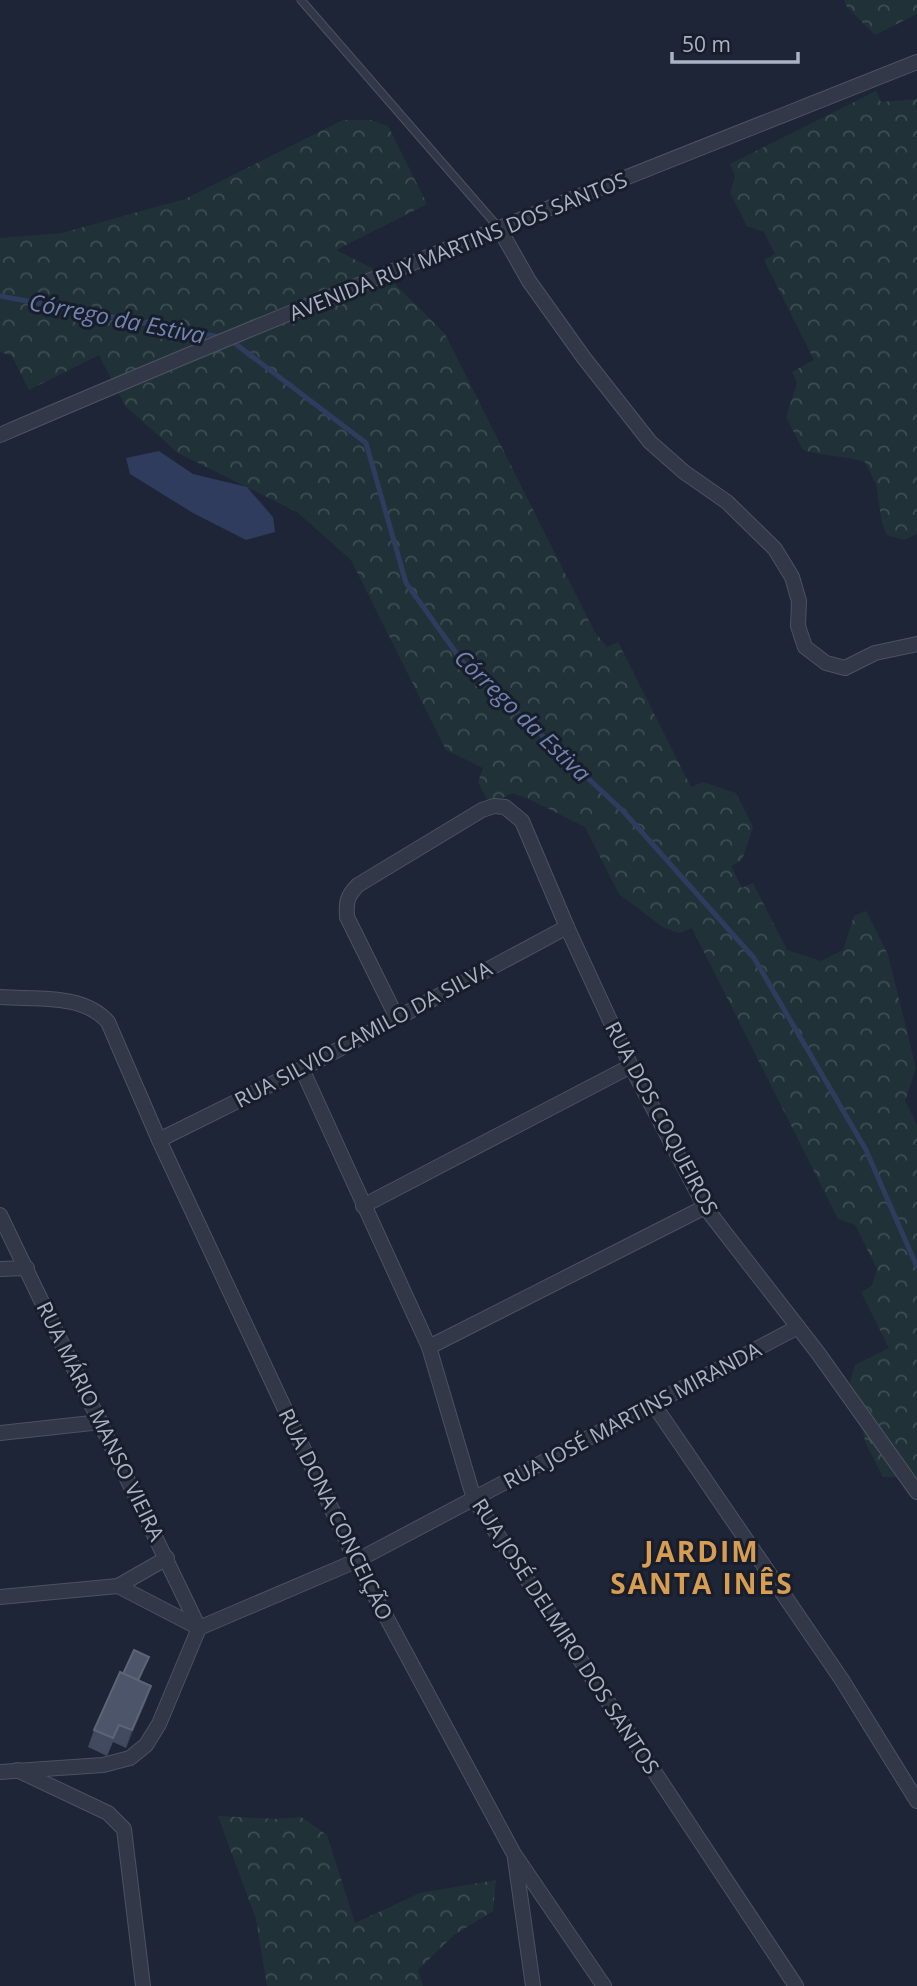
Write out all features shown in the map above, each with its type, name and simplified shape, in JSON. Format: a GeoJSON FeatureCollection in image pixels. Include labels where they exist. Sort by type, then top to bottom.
{"type":"FeatureCollection","features":[{"type":"Feature","properties":{"kind":"street","name":"AVENIDA RUY MARTINS DOS SANTOS"},"geometry":{"type":"LineString","coordinates":[[0,435],[499,228],[917,62]]}},
{"type":"Feature","properties":{"kind":"street"},"geometry":{"type":"LineString","coordinates":[[499,228],[529,282],[583,358],[650,442],[684,472],[727,502],[775,549],[792,577],[799,601],[798,626],[805,647],[826,663],[845,668],[875,653],[917,644]]}},
{"type":"Feature","properties":{"kind":"street","name":"RUA DOS COQUEIROS"},"geometry":{"type":"LineString","coordinates":[[396,1016],[347,917],[348,894],[358,885],[482,810],[495,806],[505,807],[522,821],[631,1066],[705,1207],[798,1327],[917,1492]]}},
{"type":"Feature","properties":{"kind":"street","name":"RUA SILVIO CAMILO DA SILVA"},"geometry":{"type":"LineString","coordinates":[[159,1140],[302,1069],[396,1016],[567,927]]}},
{"type":"Feature","properties":{"kind":"street","name":"RUA DONA CONCEIÇÃO"},"geometry":{"type":"LineString","coordinates":[[0,997],[73,1002],[99,1011],[108,1022],[159,1140],[356,1561],[514,1854],[604,1986]]}},
{"type":"Feature","properties":{"kind":"street"},"geometry":{"type":"LineString","coordinates":[[363,1206],[631,1066]]}},
{"type":"Feature","properties":{"kind":"street","name":"RUA JOSÉ DELMIRO DOS SANTOS"},"geometry":{"type":"LineString","coordinates":[[302,1069],[429,1347],[474,1499],[796,1986]]}},
{"type":"Feature","properties":{"kind":"street"},"geometry":{"type":"LineString","coordinates":[[429,1347],[705,1207]]}},
{"type":"Feature","properties":{"kind":"street","name":"RUA MÁRIO MANSO VIEIRA"},"geometry":{"type":"LineString","coordinates":[[0,1215],[199,1628]]}},
{"type":"Feature","properties":{"kind":"street"},"geometry":{"type":"LineString","coordinates":[[0,1269],[27,1268]]}},
{"type":"Feature","properties":{"kind":"street","name":"RUA JOSÉ MARTINS MIRANDA"},"geometry":{"type":"LineString","coordinates":[[199,1628],[356,1561],[798,1327]]}},
{"type":"Feature","properties":{"kind":"street"},"geometry":{"type":"LineString","coordinates":[[654,1405],[842,1680],[917,1801]]}},
{"type":"Feature","properties":{"kind":"street"},"geometry":{"type":"LineString","coordinates":[[0,1433],[102,1422]]}},
{"type":"Feature","properties":{"kind":"street"},"geometry":{"type":"LineString","coordinates":[[0,1597],[118,1586],[167,1558]]}},
{"type":"Feature","properties":{"kind":"street"},"geometry":{"type":"LineString","coordinates":[[0,1772],[103,1765],[130,1758],[146,1745],[159,1724],[199,1628],[118,1586]]}},
{"type":"Feature","properties":{"kind":"street"},"geometry":{"type":"LineString","coordinates":[[17,1770],[108,1813],[124,1829],[143,1986]]}},
{"type":"Feature","properties":{"kind":"street"},"geometry":{"type":"LineString","coordinates":[[514,1854],[533,1986]]}},
{"type":"Feature","properties":{"kind":"lane"},"geometry":{"type":"LineString","coordinates":[[301,0],[499,228]]}},
{"type":"Feature","properties":{"kind":"green space"},"geometry":{"type":"Polygon","coordinates":[[[844,0],[917,0],[917,14],[875,35],[847,7],[844,0]]]}},
{"type":"Feature","properties":{"kind":"green space"},"geometry":{"type":"Polygon","coordinates":[[[876,91],[881,102],[917,99],[917,534],[904,540],[887,535],[882,523],[876,484],[865,462],[803,450],[786,417],[797,383],[792,372],[814,360],[764,260],[775,254],[764,232],[747,226],[730,193],[735,176],[730,164],[876,91]]]}},
{"type":"Feature","properties":{"kind":"green space"},"geometry":{"type":"Polygon","coordinates":[[[343,120],[371,120],[388,126],[427,204],[336,250],[386,275],[445,334],[594,631],[607,647],[618,642],[691,787],[703,782],[736,793],[753,827],[742,860],[731,866],[742,888],[753,883],[787,950],[821,961],[843,950],[854,916],[866,911],[888,955],[916,1068],[905,1101],[917,1125],[917,1489],[911,1477],[883,1477],[866,1444],[850,1382],[855,1365],[889,1348],[861,1292],[872,1286],[877,1269],[855,1225],[838,1219],[692,928],[680,933],[664,928],[619,894],[585,827],[512,793],[490,805],[478,782],[483,768],[446,750],[351,560],[297,512],[178,453],[125,406],[99,355],[29,390],[12,356],[0,352],[0,238],[62,233],[185,199],[343,120]]]}},
{"type":"Feature","properties":{"kind":"green space"},"geometry":{"type":"Polygon","coordinates":[[[218,1816],[276,1819],[301,1817],[327,1835],[355,1923],[420,1893],[496,1880],[493,1911],[454,1935],[418,1970],[423,1986],[267,1986],[256,1919],[218,1816]]]}},
{"type":"Feature","properties":{"kind":"water"},"geometry":{"type":"Polygon","coordinates":[[[159,451],[193,474],[247,487],[273,517],[275,532],[246,540],[193,513],[130,474],[126,458],[159,451]]]}},
{"type":"Feature","properties":{"kind":"building"},"geometry":{"type":"Polygon","coordinates":[[[134,1650],[149,1657],[138,1680],[123,1674],[134,1650]]]}},
{"type":"Feature","properties":{"kind":"building"},"geometry":{"type":"Polygon","coordinates":[[[120,1672],[151,1686],[132,1730],[119,1725],[113,1738],[94,1730],[120,1672]]]}},
{"type":"Feature","properties":{"kind":"waterway","name":"Córrego da Estiva"},"geometry":{"type":"LineString","coordinates":[[0,296],[220,337]]}},
{"type":"Feature","properties":{"kind":"waterway","name":"Córrego da Estiva"},"geometry":{"type":"LineString","coordinates":[[229,339],[366,443],[406,583],[462,661],[623,811],[754,958],[866,1150],[917,1267]]}},
{"type":"Feature","properties":{"kind":"district","name":"JARDIM SANTA INÊS"},"geometry":{"type":"Point","coordinates":[702,1567]}}]}
